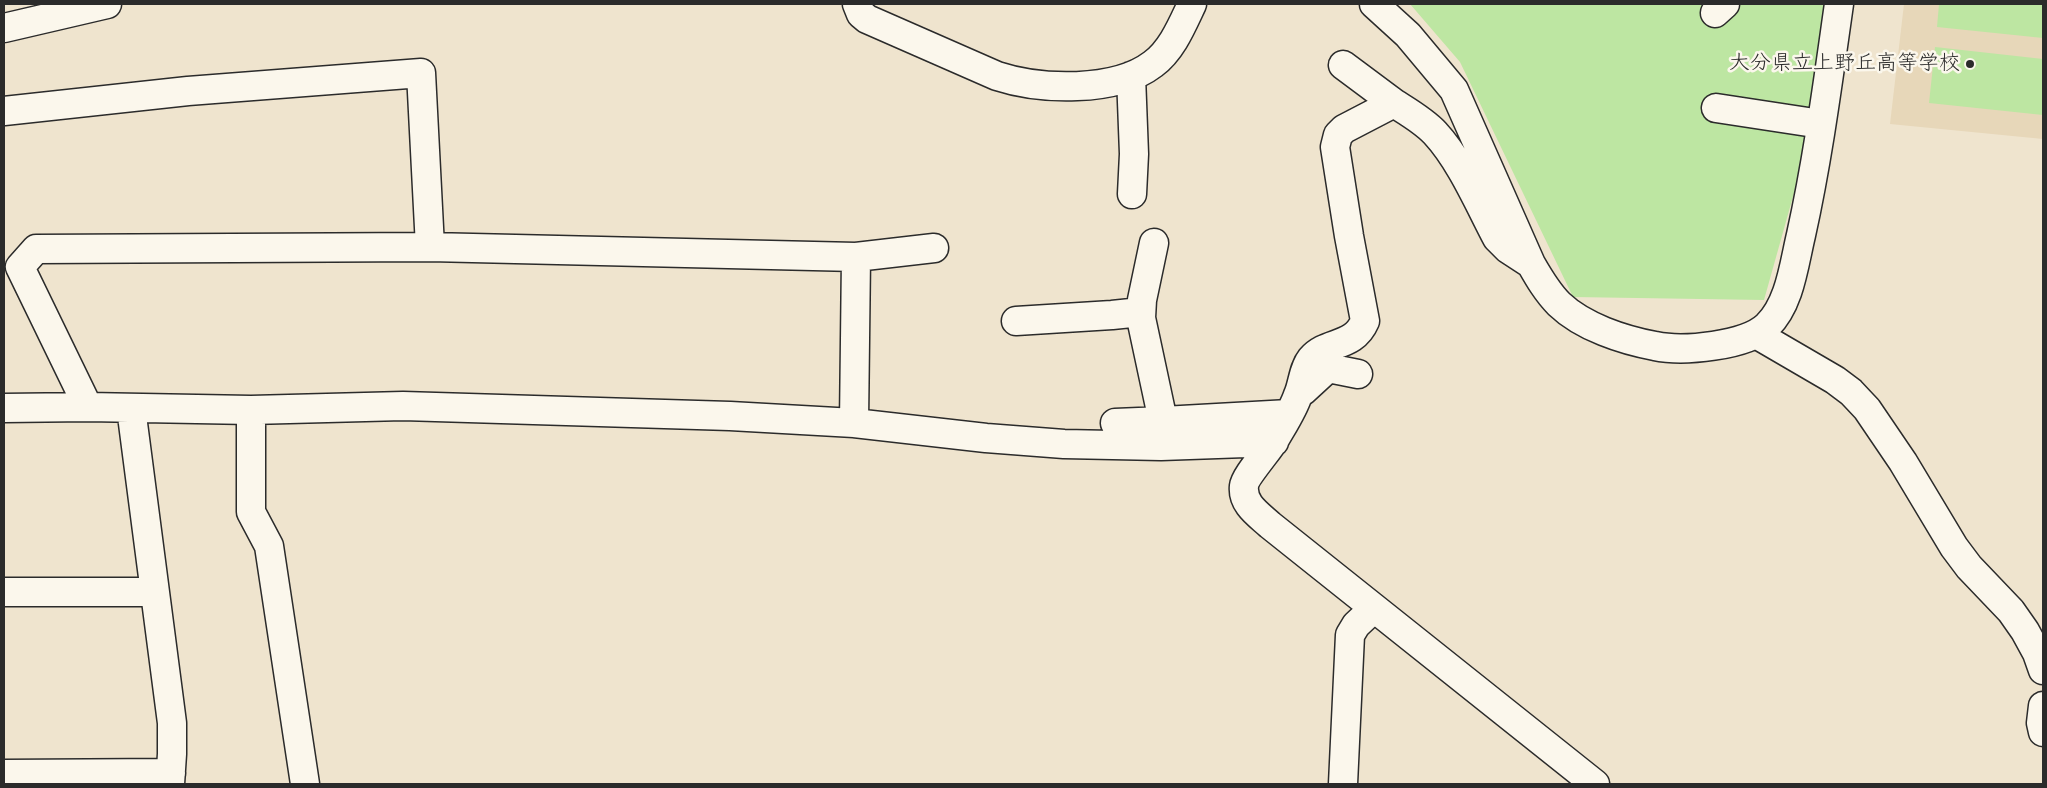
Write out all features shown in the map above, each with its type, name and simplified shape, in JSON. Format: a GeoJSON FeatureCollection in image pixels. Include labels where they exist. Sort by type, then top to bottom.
{"type":"FeatureCollection","features":[{"type":"Feature","properties":{"kind":"street"},"geometry":{"type":"LineString","coordinates":[[4,28],[107,4]]}},
{"type":"Feature","properties":{"kind":"street"},"geometry":{"type":"LineString","coordinates":[[857,4],[861,14],[867,19],[997,76],[1017,83],[1051,86],[1103,85],[1131,76],[1153,64],[1168,47],[1181,27],[1192,4]]}},
{"type":"Feature","properties":{"kind":"street"},"geometry":{"type":"LineString","coordinates":[[1374,4],[1408,35],[1454,90],[1531,264],[1549,293],[1560,305],[1577,318],[1606,332],[1638,343],[1657,347],[1680,348],[1733,342],[1756,334],[1767,326],[1779,310],[1791,277],[1813,180],[1839,4]]}},
{"type":"Feature","properties":{"kind":"street"},"geometry":{"type":"LineString","coordinates":[[1342,65],[1434,131],[1452,154],[1498,238],[1508,249],[1531,264]]}},
{"type":"Feature","properties":{"kind":"street"},"geometry":{"type":"LineString","coordinates":[[4,111],[188,91],[421,73],[430,247]]}},
{"type":"Feature","properties":{"kind":"street"},"geometry":{"type":"LineString","coordinates":[[1131,76],[1134,154],[1132,194]]}},
{"type":"Feature","properties":{"kind":"street"},"geometry":{"type":"LineString","coordinates":[[1394,103],[1351,124],[1338,135],[1335,141],[1349,236],[1365,321],[1361,330],[1349,341],[1318,353],[1310,360],[1293,405],[1274,442],[1244,484],[1244,498],[1250,508],[1595,784]]}},
{"type":"Feature","properties":{"kind":"street"},"geometry":{"type":"LineString","coordinates":[[1716,108],[1821,124]]}},
{"type":"Feature","properties":{"kind":"street"},"geometry":{"type":"LineString","coordinates":[[1154,243],[1142,300],[1141,318],[1163,421]]}},
{"type":"Feature","properties":{"kind":"street"},"geometry":{"type":"LineString","coordinates":[[88,407],[20,267],[36,249],[430,247],[856,257],[934,248]]}},
{"type":"Feature","properties":{"kind":"street"},"geometry":{"type":"LineString","coordinates":[[854,422],[856,257]]}},
{"type":"Feature","properties":{"kind":"street"},"geometry":{"type":"LineString","coordinates":[[1016,320],[1141,312]]}},
{"type":"Feature","properties":{"kind":"street"},"geometry":{"type":"LineString","coordinates":[[1756,334],[1834,380],[1851,392],[1867,409],[1903,462],[1954,547],[1969,567],[2011,611],[2025,631],[2037,653],[2043,670]]}},
{"type":"Feature","properties":{"kind":"street"},"geometry":{"type":"LineString","coordinates":[[1115,423],[1163,421],[1293,405],[1328,368],[1358,374]]}},
{"type":"Feature","properties":{"kind":"street"},"geometry":{"type":"LineString","coordinates":[[4,408],[88,407],[251,410],[403,406],[730,416],[854,422],[986,438],[1064,444],[1161,446],[1274,442]]}},
{"type":"Feature","properties":{"kind":"street"},"geometry":{"type":"LineString","coordinates":[[4,774],[170,779],[172,723],[131,408]]}},
{"type":"Feature","properties":{"kind":"street"},"geometry":{"type":"LineString","coordinates":[[251,410],[251,512],[269,546],[305,784]]}},
{"type":"Feature","properties":{"kind":"street"},"geometry":{"type":"LineString","coordinates":[[4,592],[154,592]]}},
{"type":"Feature","properties":{"kind":"street"},"geometry":{"type":"LineString","coordinates":[[1343,784],[1350,635],[1356,625],[1374,608]]}},
{"type":"Feature","properties":{"kind":"street"},"geometry":{"type":"LineString","coordinates":[[2043,706],[2041,723],[2043,732]]}},
{"type":"Feature","properties":{"kind":"shaded area","name":"大分県立上野丘高等学校"},"geometry":{"type":"Polygon","coordinates":[[[1904,4],[2043,4],[2043,139],[1890,124],[1904,4]]]}},
{"type":"Feature","properties":{"kind":"green space"},"geometry":{"type":"Polygon","coordinates":[[[1410,4],[1825,4],[1801,168],[1764,300],[1573,297],[1460,62],[1410,4]]]}},
{"type":"Feature","properties":{"kind":"green space"},"geometry":{"type":"Polygon","coordinates":[[[1939,4],[2043,4],[2043,38],[1937,27],[1939,4]]]}},
{"type":"Feature","properties":{"kind":"green space"},"geometry":{"type":"Polygon","coordinates":[[[1935,47],[2043,59],[2043,115],[1929,103],[1935,47]]]}},
{"type":"Feature","properties":{"kind":"place","name":"大分県立上野丘高等学校"},"geometry":{"type":"Point","coordinates":[1970,64]}}]}
